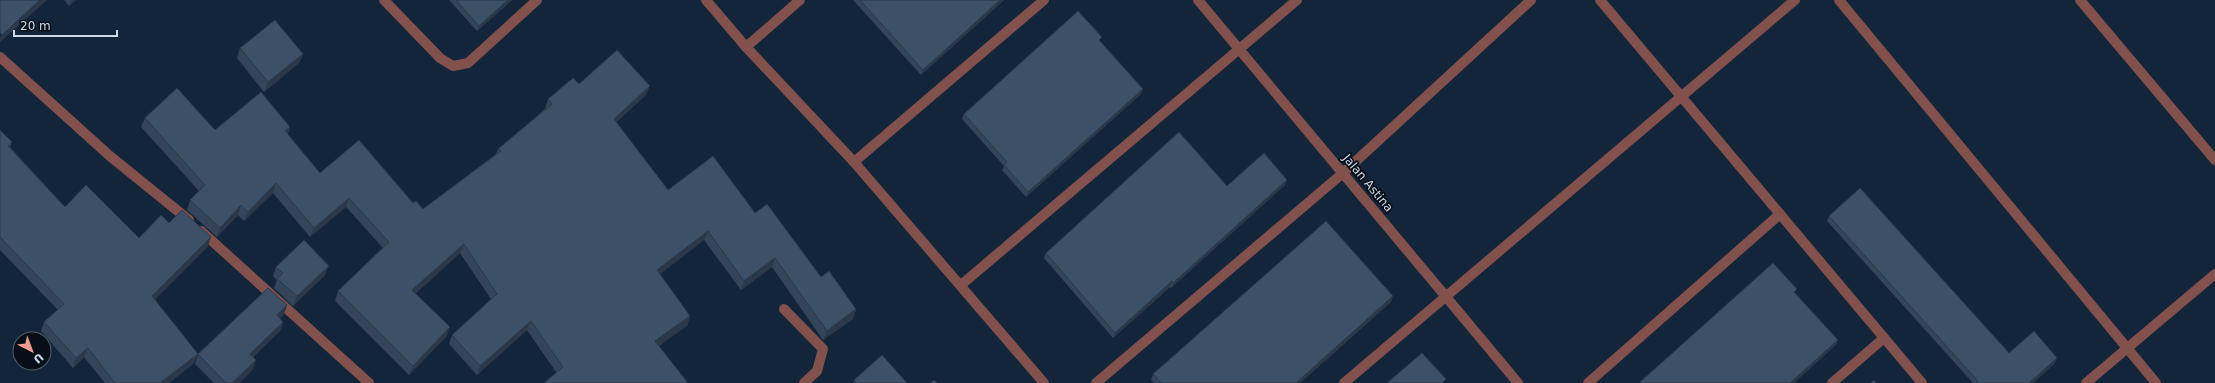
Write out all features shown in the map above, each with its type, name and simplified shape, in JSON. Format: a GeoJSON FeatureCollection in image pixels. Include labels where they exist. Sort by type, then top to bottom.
{"type":"FeatureCollection","features":[{"type":"Feature","properties":{"kind":"street"},"geometry":{"type":"LineString","coordinates":[[384,0],[440,58],[453,66],[468,63],[482,52],[537,0]]}},
{"type":"Feature","properties":{"kind":"street"},"geometry":{"type":"LineString","coordinates":[[706,0],[746,47],[854,162],[962,285],[1044,383]]}},
{"type":"Feature","properties":{"kind":"street"},"geometry":{"type":"LineString","coordinates":[[746,47],[800,0]]}},
{"type":"Feature","properties":{"kind":"street"},"geometry":{"type":"LineString","coordinates":[[854,162],[1044,0]]}},
{"type":"Feature","properties":{"kind":"street","name":"Jalan Astina"},"geometry":{"type":"LineString","coordinates":[[1198,0],[1518,383]]}},
{"type":"Feature","properties":{"kind":"street"},"geometry":{"type":"LineString","coordinates":[[962,285],[1297,0]]}},
{"type":"Feature","properties":{"kind":"street"},"geometry":{"type":"LineString","coordinates":[[1096,383],[1343,173],[1531,0]]}},
{"type":"Feature","properties":{"kind":"street"},"geometry":{"type":"LineString","coordinates":[[1600,0],[1922,383]]}},
{"type":"Feature","properties":{"kind":"street"},"geometry":{"type":"LineString","coordinates":[[1344,383],[1795,0]]}},
{"type":"Feature","properties":{"kind":"street"},"geometry":{"type":"LineString","coordinates":[[1839,0],[2156,383]]}},
{"type":"Feature","properties":{"kind":"street"},"geometry":{"type":"LineString","coordinates":[[2080,0],[2215,160]]}},
{"type":"Feature","properties":{"kind":"street"},"geometry":{"type":"LineString","coordinates":[[0,57],[111,157],[181,213],[369,383]]}},
{"type":"Feature","properties":{"kind":"street"},"geometry":{"type":"LineString","coordinates":[[1588,383],[1780,214]]}},
{"type":"Feature","properties":{"kind":"street"},"geometry":{"type":"LineString","coordinates":[[2086,383],[2215,274]]}},
{"type":"Feature","properties":{"kind":"street"},"geometry":{"type":"LineString","coordinates":[[784,309],[823,349],[816,371],[804,383]]}},
{"type":"Feature","properties":{"kind":"street"},"geometry":{"type":"LineString","coordinates":[[1832,383],[1884,338]]}},
{"type":"Feature","properties":{"kind":"building"},"geometry":{"type":"Polygon","coordinates":[[[0,0],[40,0],[2,35],[0,33],[0,0]]]}},
{"type":"Feature","properties":{"kind":"building"},"geometry":{"type":"Polygon","coordinates":[[[456,0],[508,0],[479,26],[456,0]]]}},
{"type":"Feature","properties":{"kind":"building"},"geometry":{"type":"Polygon","coordinates":[[[860,0],[1000,0],[923,70],[860,0]]]}},
{"type":"Feature","properties":{"kind":"building"},"geometry":{"type":"Polygon","coordinates":[[[1078,11],[1102,37],[1099,40],[1143,89],[1028,192],[1004,165],[1007,162],[964,114],[1078,11]]]}},
{"type":"Feature","properties":{"kind":"building"},"geometry":{"type":"Polygon","coordinates":[[[275,20],[303,54],[268,82],[240,48],[275,20]]]}},
{"type":"Feature","properties":{"kind":"building"},"geometry":{"type":"Polygon","coordinates":[[[617,50],[650,86],[614,119],[668,190],[713,156],[755,213],[767,204],[821,277],[829,271],[856,309],[827,331],[775,258],[744,281],[708,231],[657,270],[690,316],[655,341],[688,383],[544,383],[563,367],[531,321],[480,366],[452,335],[497,294],[464,244],[412,290],[450,327],[413,366],[338,291],[389,242],[349,198],[314,228],[276,183],[248,212],[241,205],[220,228],[190,200],[205,185],[145,118],[177,88],[215,130],[261,92],[290,127],[285,131],[320,173],[359,140],[413,203],[416,201],[423,209],[501,151],[498,149],[552,104],[548,99],[573,78],[579,84],[617,50]]]}},
{"type":"Feature","properties":{"kind":"building"},"geometry":{"type":"Polygon","coordinates":[[[0,130],[12,142],[8,146],[65,207],[86,185],[139,238],[161,215],[169,223],[182,210],[211,237],[152,296],[198,354],[160,383],[115,383],[88,348],[76,358],[44,322],[64,304],[0,237],[0,130]]]}},
{"type":"Feature","properties":{"kind":"building"},"geometry":{"type":"Polygon","coordinates":[[[1179,132],[1227,186],[1264,153],[1287,180],[1115,333],[1046,253],[1179,132]]]}},
{"type":"Feature","properties":{"kind":"building"},"geometry":{"type":"Polygon","coordinates":[[[1860,188],[2009,353],[2034,331],[2057,358],[2029,383],[1976,383],[1978,381],[1829,216],[1860,188]]]}},
{"type":"Feature","properties":{"kind":"building"},"geometry":{"type":"Polygon","coordinates":[[[1326,221],[1393,296],[1296,383],[1161,383],[1153,374],[1326,221]]]}},
{"type":"Feature","properties":{"kind":"building"},"geometry":{"type":"Polygon","coordinates":[[[304,240],[329,266],[297,296],[277,279],[283,273],[276,267],[304,240]]]}},
{"type":"Feature","properties":{"kind":"building"},"geometry":{"type":"Polygon","coordinates":[[[1773,263],[1797,289],[1794,292],[1838,340],[1790,383],[1640,382],[1773,263]]]}},
{"type":"Feature","properties":{"kind":"building"},"geometry":{"type":"Polygon","coordinates":[[[268,288],[287,305],[277,315],[283,322],[250,354],[256,360],[232,383],[226,383],[198,354],[268,288]]]}},
{"type":"Feature","properties":{"kind":"building"},"geometry":{"type":"Polygon","coordinates":[[[1422,353],[1446,379],[1442,383],[1387,383],[1422,353]]]}},
{"type":"Feature","properties":{"kind":"building"},"geometry":{"type":"Polygon","coordinates":[[[882,355],[907,383],[857,383],[854,380],[882,355]]]}},
{"type":"Feature","properties":{"kind":"building"},"geometry":{"type":"Polygon","coordinates":[[[934,380],[937,383],[930,383],[934,380]]]}}]}
